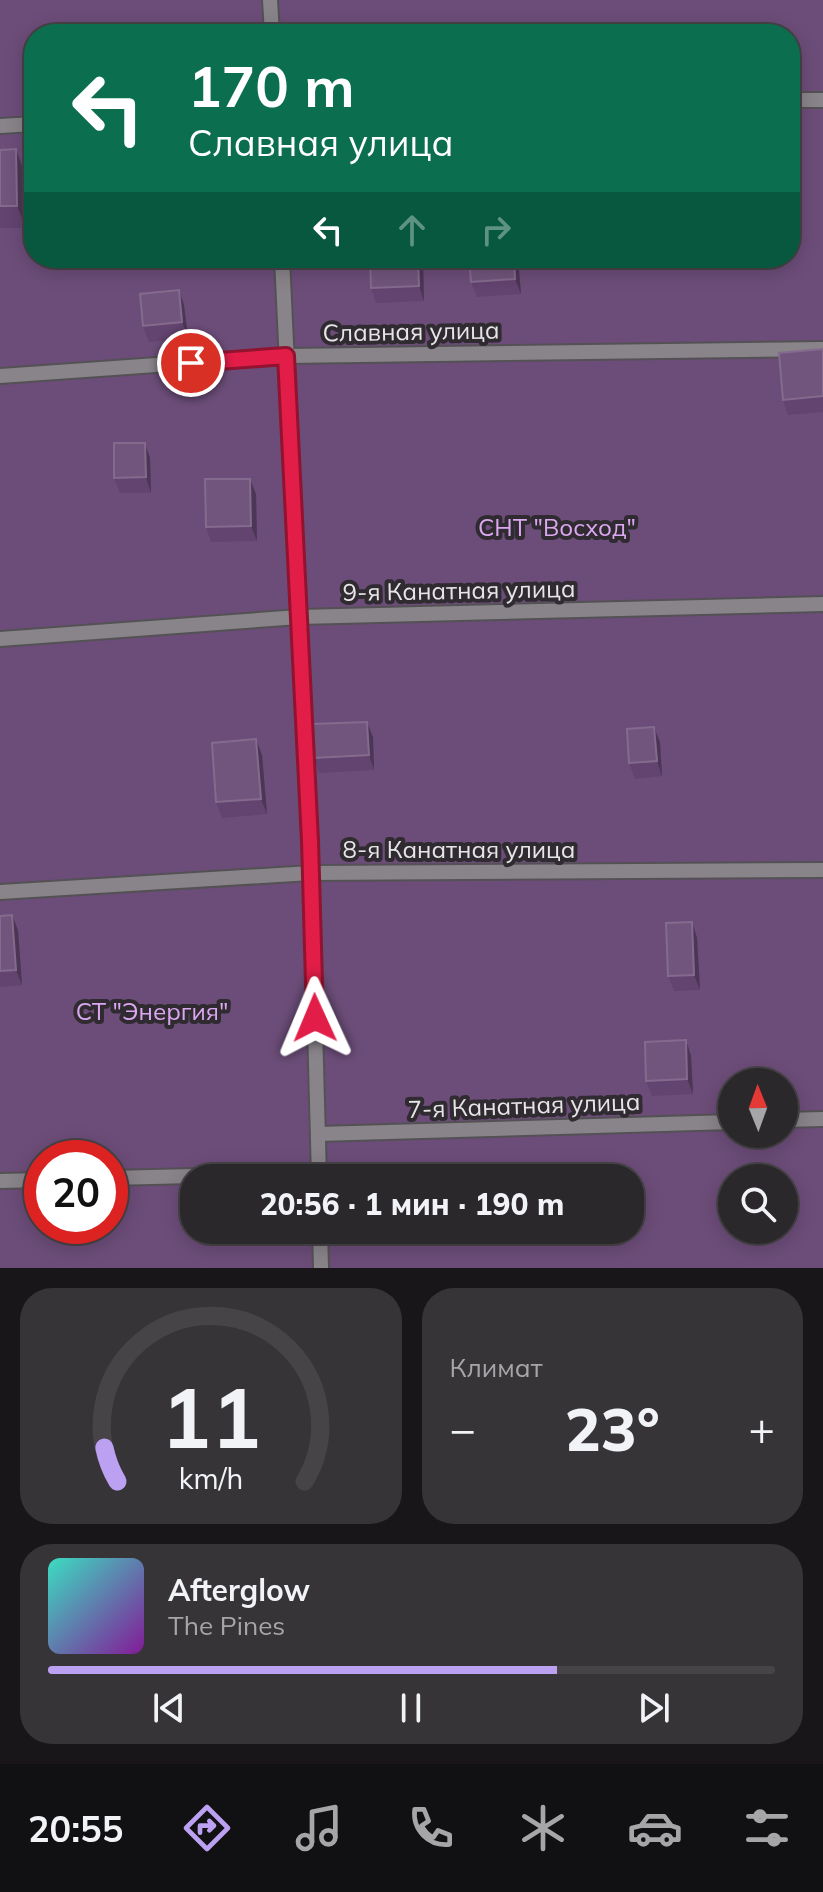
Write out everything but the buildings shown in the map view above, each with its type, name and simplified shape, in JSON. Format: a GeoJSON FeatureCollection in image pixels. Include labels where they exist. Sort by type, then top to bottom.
{"type":"FeatureCollection","features":[{"type":"Feature","properties":{"kind":"lane"},"geometry":{"type":"LineString","coordinates":[[270,0],[271,24]]}},
{"type":"Feature","properties":{"kind":"lane"},"geometry":{"type":"LineString","coordinates":[[800,100],[823,100]]}},
{"type":"Feature","properties":{"kind":"lane"},"geometry":{"type":"LineString","coordinates":[[0,126],[24,125]]}},
{"type":"Feature","properties":{"kind":"lane"},"geometry":{"type":"LineString","coordinates":[[282,268],[311,873],[319,1164]]}},
{"type":"Feature","properties":{"kind":"lane","name":"Славная улица"},"geometry":{"type":"LineString","coordinates":[[0,376],[286,356],[823,349]]}},
{"type":"Feature","properties":{"kind":"lane","name":"9-я Канатная улица"},"geometry":{"type":"LineString","coordinates":[[0,639],[299,617],[823,604]]}},
{"type":"Feature","properties":{"kind":"lane","name":"8-я Канатная улица"},"geometry":{"type":"LineString","coordinates":[[0,892],[311,873],[823,870]]}},
{"type":"Feature","properties":{"kind":"lane"},"geometry":{"type":"LineString","coordinates":[[798,1120],[823,1119]]}},
{"type":"Feature","properties":{"kind":"lane","name":"7-я Канатная улица"},"geometry":{"type":"LineString","coordinates":[[318,1134],[718,1122]]}},
{"type":"Feature","properties":{"kind":"lane"},"geometry":{"type":"LineString","coordinates":[[128,1178],[180,1177]]}},
{"type":"Feature","properties":{"kind":"lane"},"geometry":{"type":"LineString","coordinates":[[0,1181],[24,1180]]}},
{"type":"Feature","properties":{"kind":"lane"},"geometry":{"type":"LineString","coordinates":[[320,1244],[321,1268]]}},
{"type":"Feature","properties":{"kind":"green space","name":"СНТ \"Восход\""},"geometry":{"type":"Polygon","coordinates":[[[0,0],[823,0],[823,1268],[0,1268],[0,0]]]}},
{"type":"Feature","properties":{"kind":"route"},"geometry":{"type":"LineString","coordinates":[[191,363],[286,356],[310,841],[315,1018]]}},
{"type":"Feature","properties":{"kind":"park label","name":"СТ \"Энергия\""},"geometry":{"type":"Point","coordinates":[152,1012]}}]}
